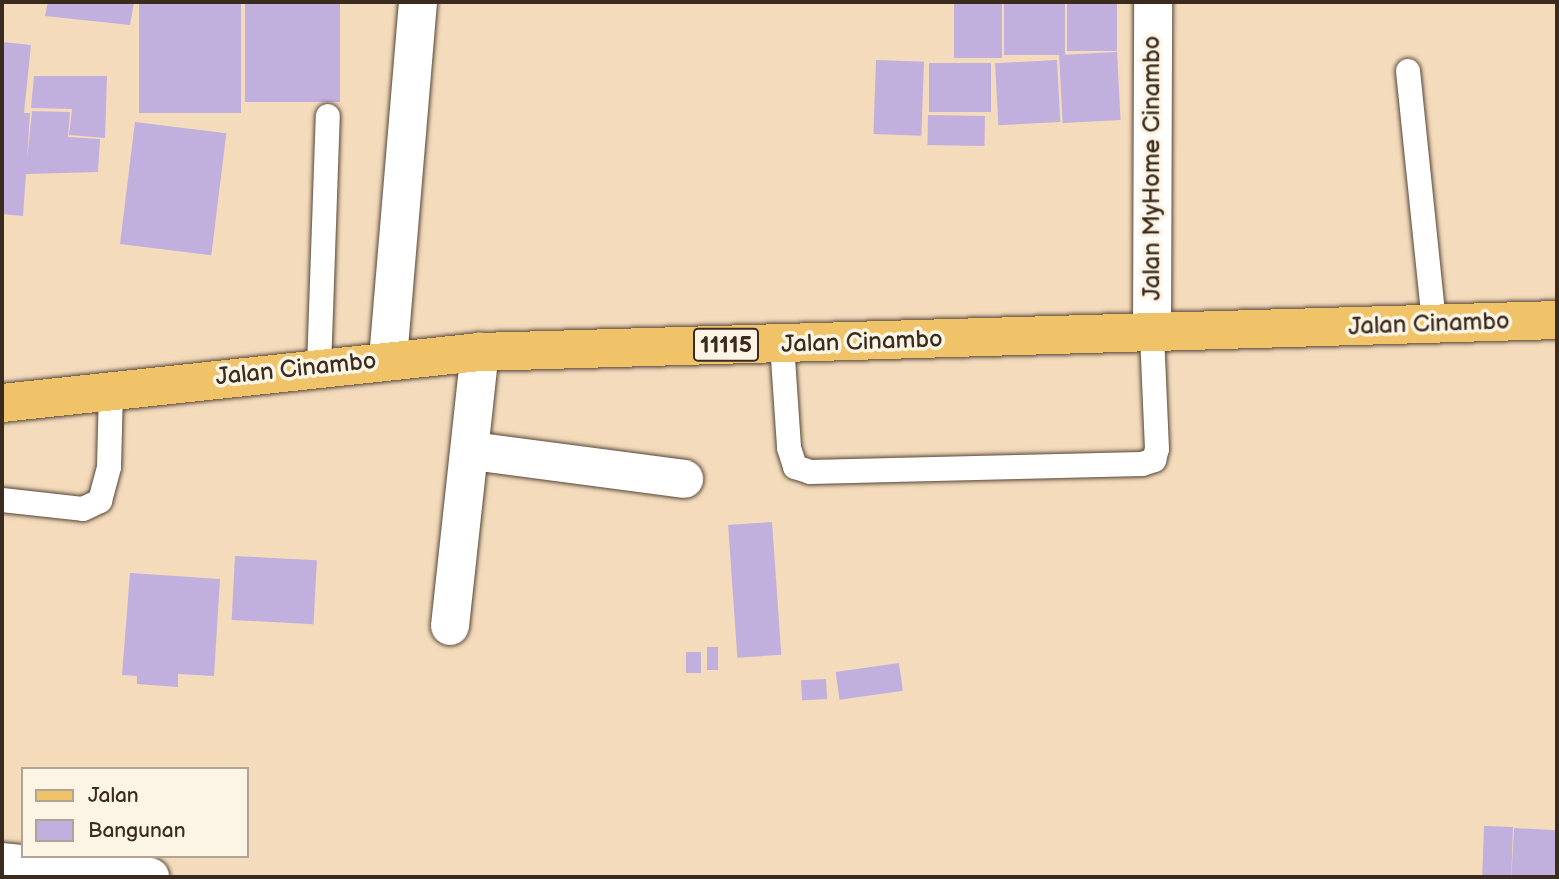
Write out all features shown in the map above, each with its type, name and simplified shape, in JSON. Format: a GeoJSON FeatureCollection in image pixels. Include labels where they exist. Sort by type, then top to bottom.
{"type":"FeatureCollection","features":[{"type":"Feature","properties":{"kind":"main road","name":"Jalan Cinambo"},"geometry":{"type":"LineString","coordinates":[[2,403],[388,359],[480,352],[1557,320]]}},
{"type":"Feature","properties":{"kind":"street"},"geometry":{"type":"LineString","coordinates":[[388,359],[418,2]]}},
{"type":"Feature","properties":{"kind":"street","name":"Jalan MyHome Cinambo"},"geometry":{"type":"LineString","coordinates":[[1152,334],[1153,2]]}},
{"type":"Feature","properties":{"kind":"street"},"geometry":{"type":"LineString","coordinates":[[450,626],[472,451],[480,352]]}},
{"type":"Feature","properties":{"kind":"street"},"geometry":{"type":"LineString","coordinates":[[472,451],[684,480]]}},
{"type":"Feature","properties":{"kind":"street"},"geometry":{"type":"LineString","coordinates":[[2,862],[150,877]]}},
{"type":"Feature","properties":{"kind":"lane"},"geometry":{"type":"LineString","coordinates":[[1408,71],[1443,324]]}},
{"type":"Feature","properties":{"kind":"lane"},"geometry":{"type":"LineString","coordinates":[[319,368],[328,116]]}},
{"type":"Feature","properties":{"kind":"lane"},"geometry":{"type":"LineString","coordinates":[[782,344],[789,448],[795,467],[810,472],[1142,464],[1154,460],[1157,449],[1152,334]]}},
{"type":"Feature","properties":{"kind":"lane"},"geometry":{"type":"LineString","coordinates":[[2,500],[83,509],[100,502],[109,467],[111,389]]}},
{"type":"Feature","properties":{"kind":"building"},"geometry":{"type":"Polygon","coordinates":[[[48,2],[134,2],[130,25],[45,16],[48,2]]]}},
{"type":"Feature","properties":{"kind":"building"},"geometry":{"type":"Polygon","coordinates":[[[139,2],[241,2],[241,113],[139,113],[139,2]]]}},
{"type":"Feature","properties":{"kind":"building"},"geometry":{"type":"Polygon","coordinates":[[[245,2],[340,2],[340,102],[245,102],[245,2]]]}},
{"type":"Feature","properties":{"kind":"building"},"geometry":{"type":"Polygon","coordinates":[[[954,2],[1002,2],[1002,58],[954,58],[954,2]]]}},
{"type":"Feature","properties":{"kind":"building"},"geometry":{"type":"Polygon","coordinates":[[[1004,2],[1065,2],[1065,55],[1004,55],[1004,2]]]}},
{"type":"Feature","properties":{"kind":"building"},"geometry":{"type":"Polygon","coordinates":[[[1067,2],[1117,2],[1117,51],[1067,51],[1067,2]]]}},
{"type":"Feature","properties":{"kind":"building"},"geometry":{"type":"Polygon","coordinates":[[[2,42],[31,45],[24,113],[30,113],[27,160],[32,111],[70,112],[68,137],[100,139],[98,172],[26,174],[23,216],[2,214],[2,42]]]}},
{"type":"Feature","properties":{"kind":"building"},"geometry":{"type":"Polygon","coordinates":[[[1117,52],[1121,120],[1063,123],[1059,55],[1117,52]]]}},
{"type":"Feature","properties":{"kind":"building"},"geometry":{"type":"Polygon","coordinates":[[[876,60],[924,62],[921,136],[873,134],[876,60]]]}},
{"type":"Feature","properties":{"kind":"building"},"geometry":{"type":"Polygon","coordinates":[[[1057,60],[1060,122],[998,125],[995,63],[1057,60]]]}},
{"type":"Feature","properties":{"kind":"building"},"geometry":{"type":"Polygon","coordinates":[[[929,63],[991,63],[991,112],[929,112],[929,63]]]}},
{"type":"Feature","properties":{"kind":"building"},"geometry":{"type":"Polygon","coordinates":[[[34,76],[107,76],[105,138],[69,135],[72,109],[31,108],[34,76]]]}},
{"type":"Feature","properties":{"kind":"building"},"geometry":{"type":"Polygon","coordinates":[[[928,115],[985,116],[984,146],[927,145],[928,115]]]}},
{"type":"Feature","properties":{"kind":"building"},"geometry":{"type":"Polygon","coordinates":[[[135,122],[226,133],[211,255],[120,244],[135,122]]]}},
{"type":"Feature","properties":{"kind":"building"},"geometry":{"type":"Polygon","coordinates":[[[772,522],[781,655],[737,658],[728,525],[772,522]]]}},
{"type":"Feature","properties":{"kind":"building"},"geometry":{"type":"Polygon","coordinates":[[[235,556],[317,560],[314,624],[232,620],[235,556]]]}},
{"type":"Feature","properties":{"kind":"building"},"geometry":{"type":"Polygon","coordinates":[[[130,573],[220,579],[214,676],[178,674],[178,687],[137,684],[137,676],[122,675],[130,573]]]}},
{"type":"Feature","properties":{"kind":"building"},"geometry":{"type":"Polygon","coordinates":[[[707,647],[718,647],[718,670],[707,670],[707,647]]]}},
{"type":"Feature","properties":{"kind":"building"},"geometry":{"type":"Polygon","coordinates":[[[686,652],[701,652],[701,673],[686,673],[686,652]]]}},
{"type":"Feature","properties":{"kind":"building"},"geometry":{"type":"Polygon","coordinates":[[[899,663],[903,691],[840,700],[836,672],[899,663]]]}},
{"type":"Feature","properties":{"kind":"building"},"geometry":{"type":"Polygon","coordinates":[[[826,679],[827,699],[802,700],[801,680],[826,679]]]}},
{"type":"Feature","properties":{"kind":"building"},"geometry":{"type":"Polygon","coordinates":[[[1484,826],[1513,827],[1511,876],[1482,875],[1484,826]]]}},
{"type":"Feature","properties":{"kind":"building"},"geometry":{"type":"Polygon","coordinates":[[[1514,828],[1557,830],[1554,877],[1511,877],[1514,828]]]}}]}
